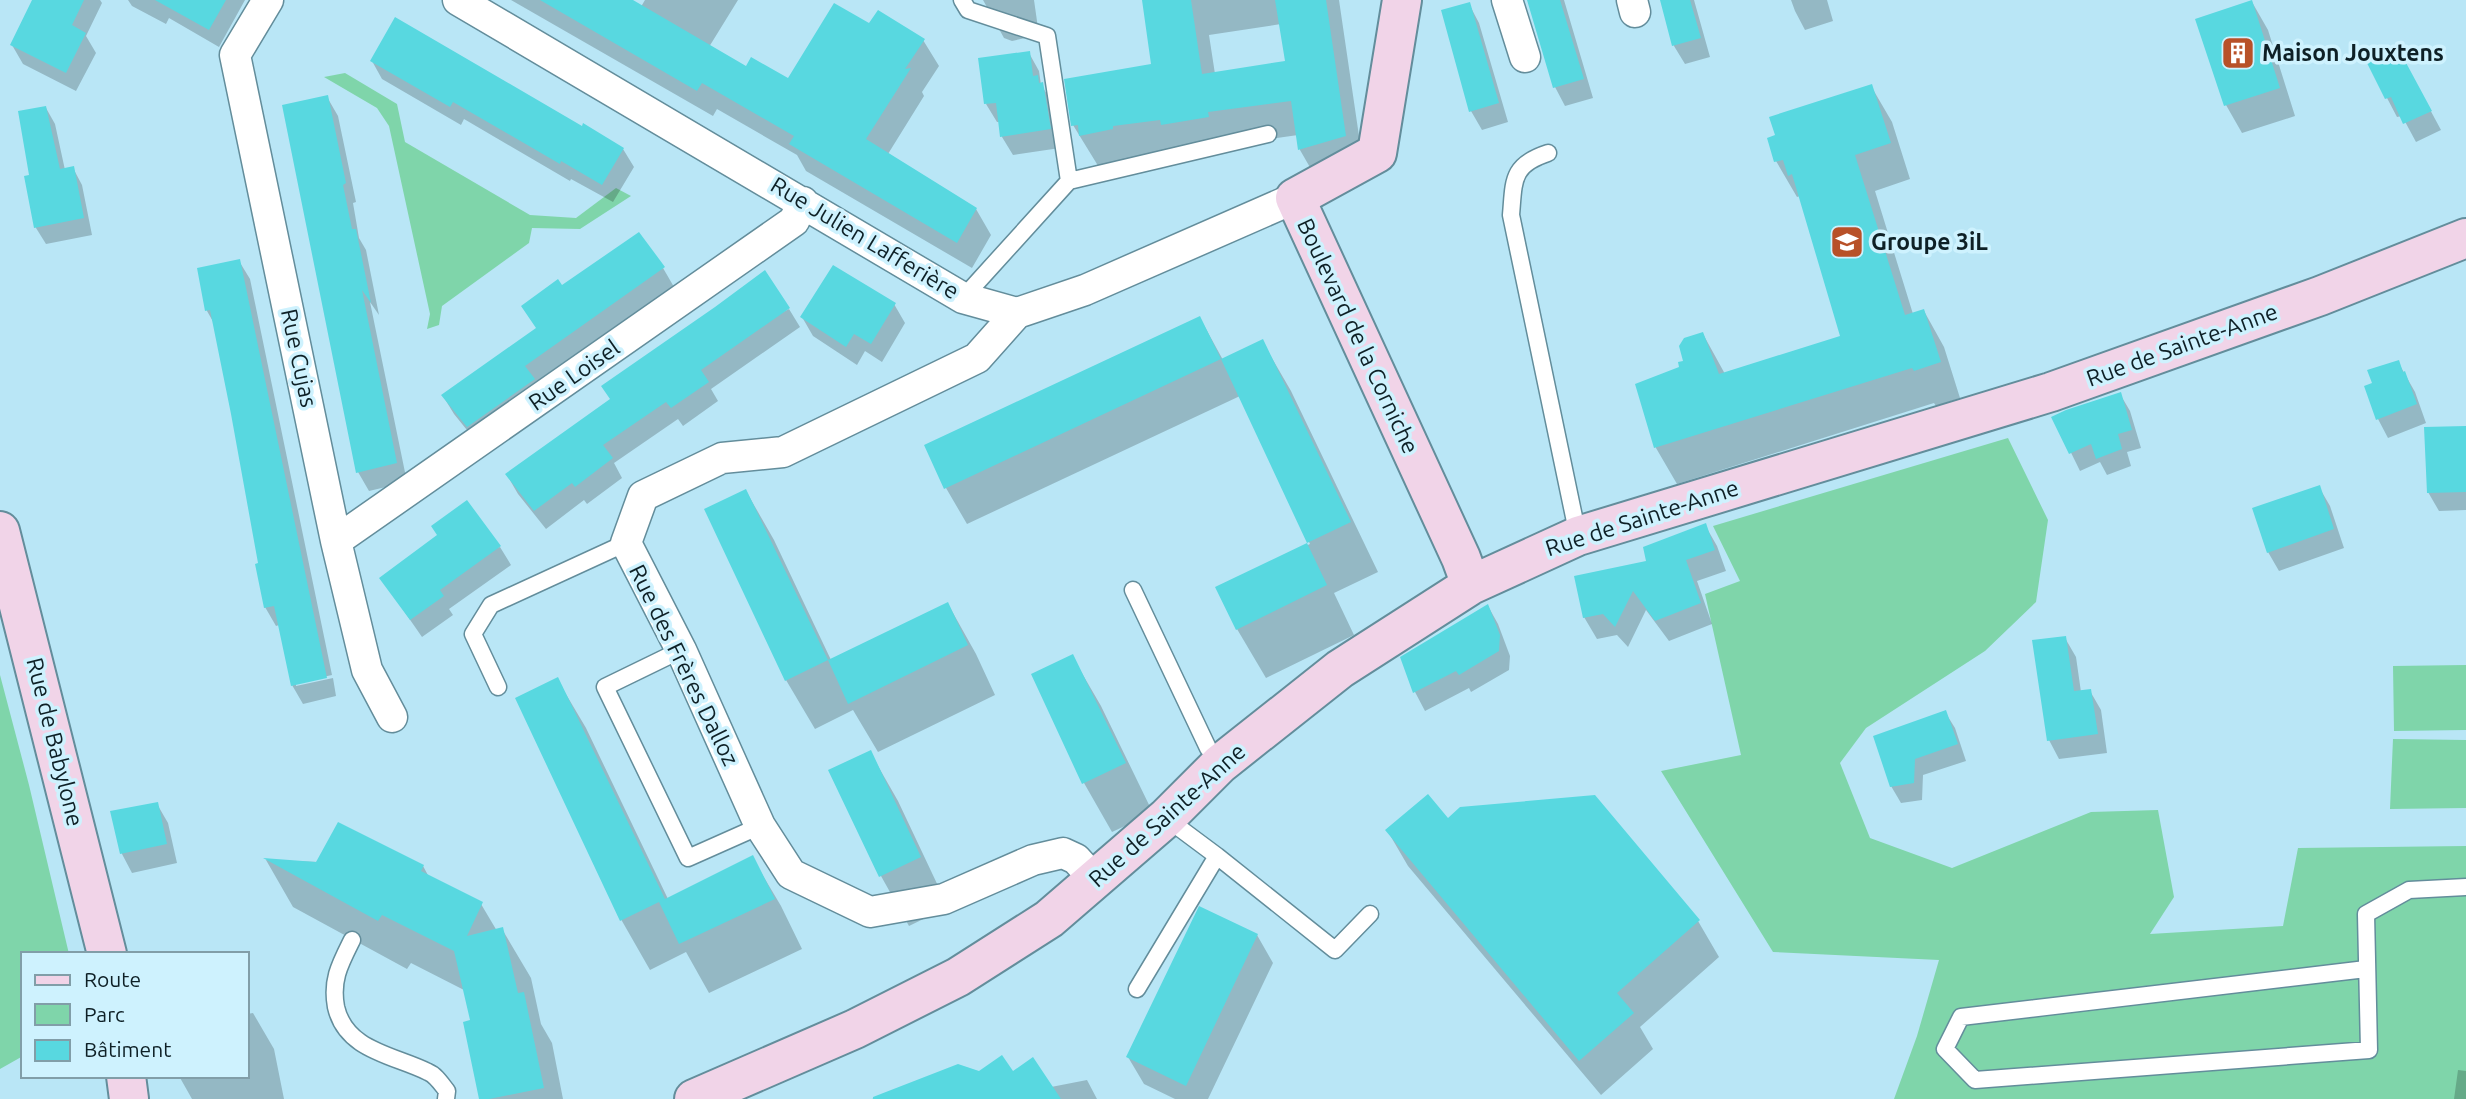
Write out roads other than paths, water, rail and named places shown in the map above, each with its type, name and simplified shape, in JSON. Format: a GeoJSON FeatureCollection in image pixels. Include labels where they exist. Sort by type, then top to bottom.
{"type":"FeatureCollection","features":[{"type":"Feature","properties":{"kind":"street","name":"Rue Cujas"},"geometry":{"type":"LineString","coordinates":[[268,0],[235,55],[337,541],[367,670],[392,717]]}},
{"type":"Feature","properties":{"kind":"street","name":"Rue Julien Lafferière"},"geometry":{"type":"LineString","coordinates":[[458,0],[963,298],[1017,313]]}},
{"type":"Feature","properties":{"kind":"street","name":"Boulevard de la Corniche"},"geometry":{"type":"LineString","coordinates":[[1402,0],[1377,153],[1295,198],[1471,585]]}},
{"type":"Feature","properties":{"kind":"street"},"geometry":{"type":"LineString","coordinates":[[1507,0],[1525,57]]}},
{"type":"Feature","properties":{"kind":"street"},"geometry":{"type":"LineString","coordinates":[[1017,313],[1085,290],[1295,198]]}},
{"type":"Feature","properties":{"kind":"street","name":"Rue Loisel"},"geometry":{"type":"LineString","coordinates":[[337,541],[794,221],[803,202]]}},
{"type":"Feature","properties":{"kind":"street","name":"Rue de Sainte-Anne"},"geometry":{"type":"LineString","coordinates":[[694,1099],[855,1029],[958,977],[1049,919],[1166,818],[1220,764],[1340,669],[1471,585],[1578,536],[2051,391],[2320,296],[2466,238]]}},
{"type":"Feature","properties":{"kind":"street","name":"Rue des Frères Dalloz"},"geometry":{"type":"LineString","coordinates":[[1017,313],[977,358],[783,452],[722,458],[643,496],[625,543],[681,650],[760,826],[791,874],[870,912],[944,899],[1033,860],[1063,853],[1076,859],[1095,880]]}},
{"type":"Feature","properties":{"kind":"street","name":"Rue de Babylone"},"geometry":{"type":"LineString","coordinates":[[0,531],[106,952]]}},
{"type":"Feature","properties":{"kind":"street"},"geometry":{"type":"LineString","coordinates":[[126,1078],[129,1099]]}},
{"type":"Feature","properties":{"kind":"lane"},"geometry":{"type":"LineString","coordinates":[[962,0],[968,10],[1047,36],[1069,181]]}},
{"type":"Feature","properties":{"kind":"lane"},"geometry":{"type":"LineString","coordinates":[[963,298],[1069,181],[1268,134]]}},
{"type":"Feature","properties":{"kind":"lane"},"geometry":{"type":"LineString","coordinates":[[1548,153],[1529,159],[1515,177],[1511,215],[1578,536]]}},
{"type":"Feature","properties":{"kind":"lane"},"geometry":{"type":"LineString","coordinates":[[498,687],[473,634],[491,605],[625,543]]}},
{"type":"Feature","properties":{"kind":"lane"},"geometry":{"type":"LineString","coordinates":[[1133,590],[1208,748],[1220,764]]}},
{"type":"Feature","properties":{"kind":"lane"},"geometry":{"type":"LineString","coordinates":[[681,650],[605,687],[688,858],[760,826]]}},
{"type":"Feature","properties":{"kind":"lane"},"geometry":{"type":"LineString","coordinates":[[1166,818],[1335,950],[1370,914]]}},
{"type":"Feature","properties":{"kind":"lane"},"geometry":{"type":"LineString","coordinates":[[1137,989],[1217,856]]}},
{"type":"Feature","properties":{"kind":"lane"},"geometry":{"type":"LineString","coordinates":[[2366,969],[1961,1017],[1945,1049],[1975,1080],[2369,1050],[2366,914],[2409,890],[2466,887]]}},
{"type":"Feature","properties":{"kind":"lane"},"geometry":{"type":"LineString","coordinates":[[352,940],[340,964],[333,990],[340,1022],[355,1040],[396,1061],[431,1073],[447,1091],[446,1099]]}},
{"type":"Feature","properties":{"kind":"place","name":"Maison Jouxtens"},"geometry":{"type":"Point","coordinates":[2238,53]}},
{"type":"Feature","properties":{"kind":"place","name":"Groupe 3iL"},"geometry":{"type":"Point","coordinates":[1847,242]}}]}
